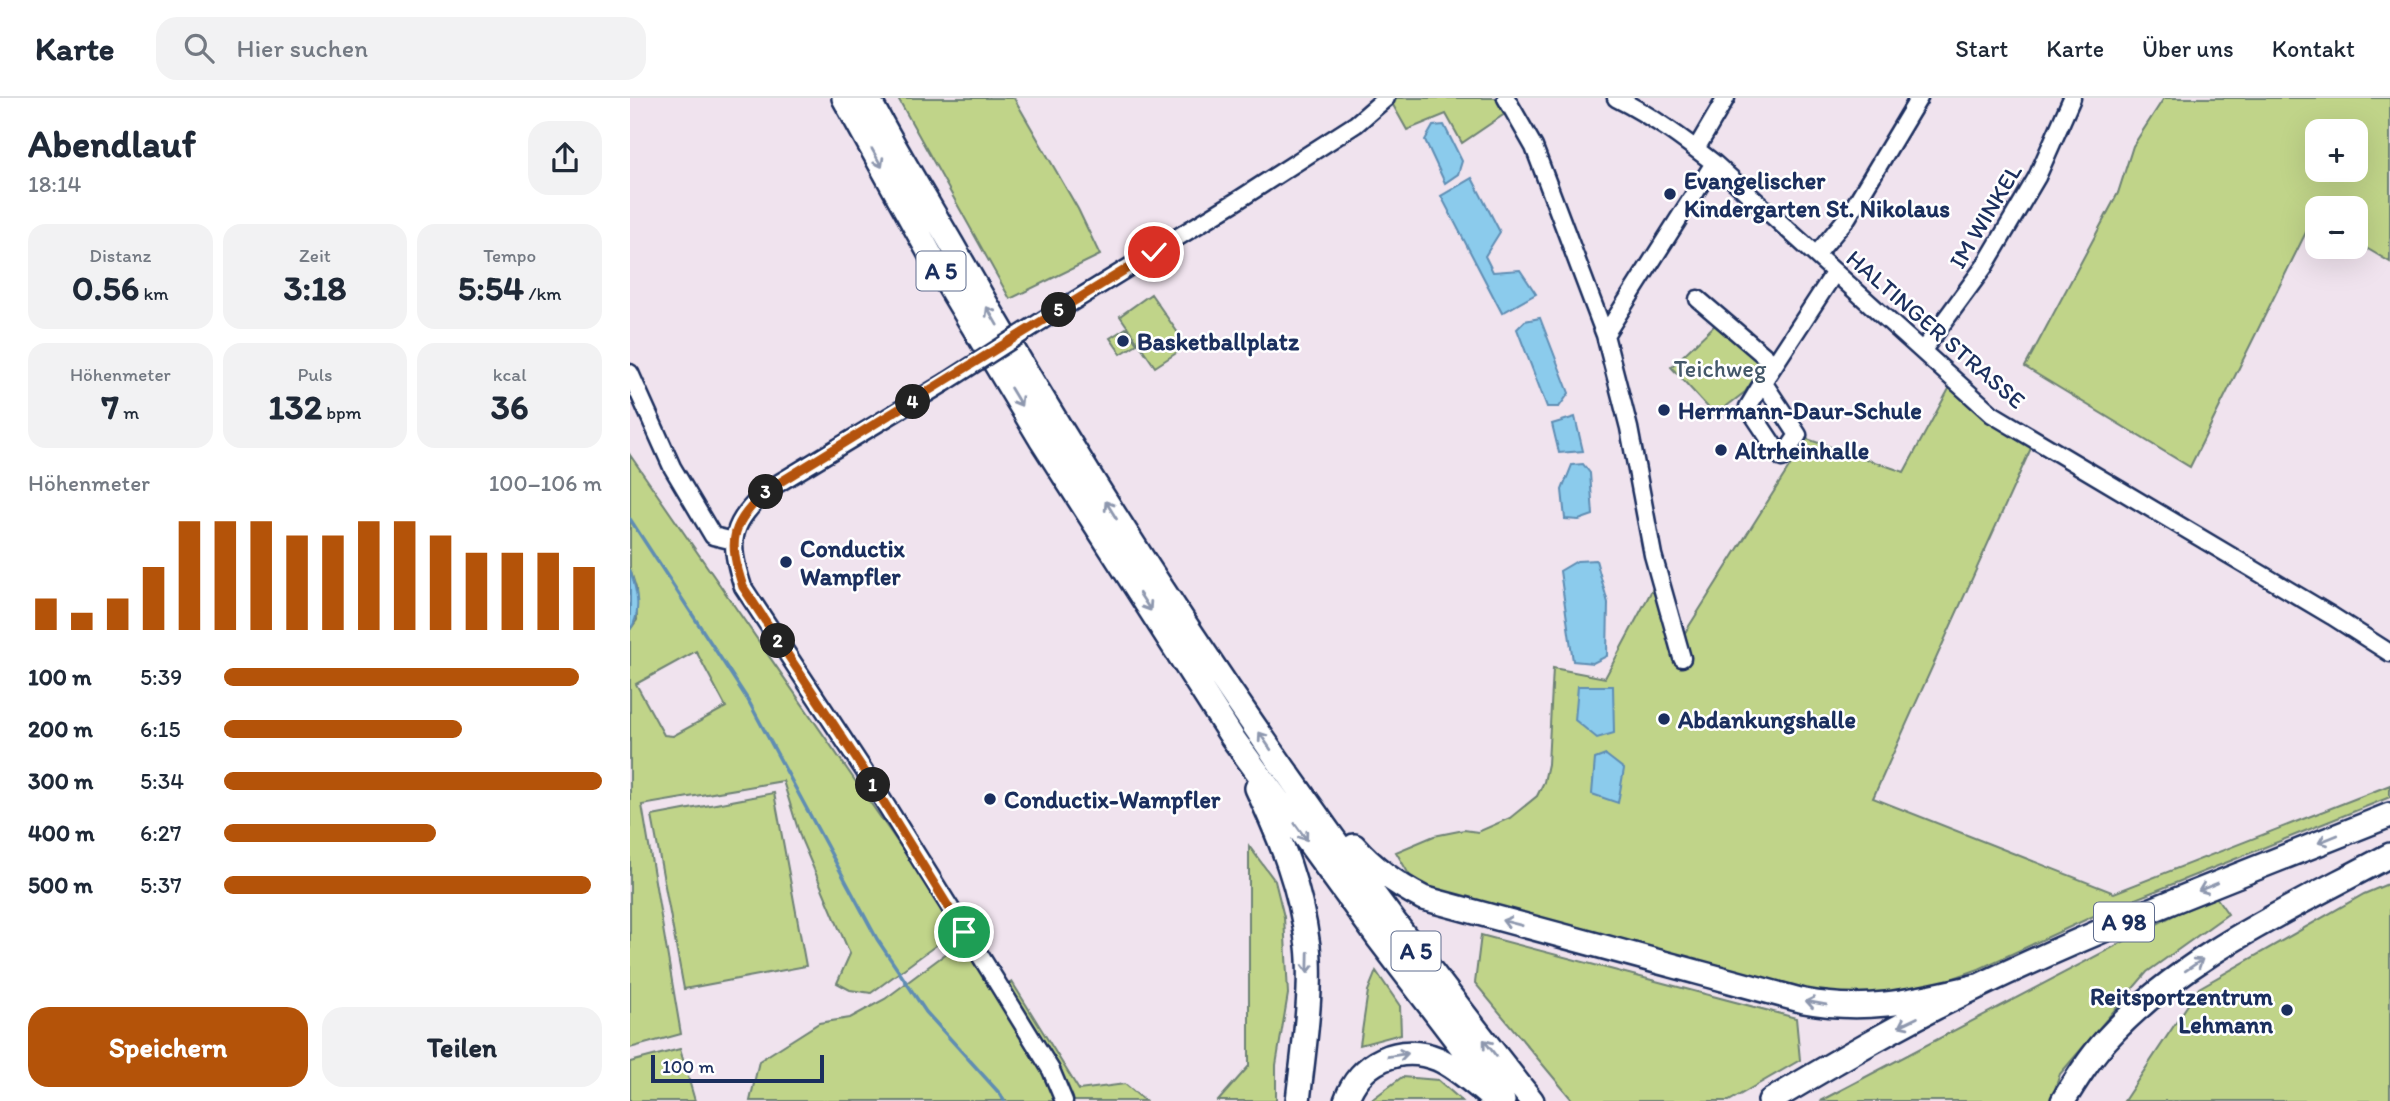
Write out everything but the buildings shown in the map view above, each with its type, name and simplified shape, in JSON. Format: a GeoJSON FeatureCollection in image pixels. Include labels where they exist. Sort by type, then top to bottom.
{"type":"FeatureCollection","features":[{"type":"Feature","properties":{"kind":"highway","name":"A 5"},"geometry":{"type":"LineString","coordinates":[[844,98],[934,261],[1042,441],[1233,737],[1379,939],[1503,1101]]}},
{"type":"Feature","properties":{"kind":"highway","name":"A 5"},"geometry":{"type":"LineString","coordinates":[[868,98],[994,319],[1147,568],[1401,931],[1532,1101]]}},
{"type":"Feature","properties":{"kind":"highway"},"geometry":{"type":"LineString","coordinates":[[1233,737],[1284,845],[1303,917],[1308,948],[1307,993],[1298,1101]]}},
{"type":"Feature","properties":{"kind":"highway"},"geometry":{"type":"LineString","coordinates":[[1305,796],[1367,860],[1394,883],[1423,898],[1468,911],[1791,998],[1831,1006],[1883,1006],[1978,986]]}},
{"type":"Feature","properties":{"kind":"highway","name":"A 98"},"geometry":{"type":"LineString","coordinates":[[1978,986],[2183,898],[2390,814]]}},
{"type":"Feature","properties":{"kind":"highway"},"geometry":{"type":"LineString","coordinates":[[2063,1101],[2106,1040],[2170,982],[2254,929],[2390,855]]}},
{"type":"Feature","properties":{"kind":"highway"},"geometry":{"type":"LineString","coordinates":[[1770,1101],[1882,1035],[1978,986]]}},
{"type":"Feature","properties":{"kind":"highway"},"geometry":{"type":"LineString","coordinates":[[1346,1101],[1364,1070],[1386,1057],[1410,1053],[1435,1058],[1451,1066],[1496,1101]]}},
{"type":"Feature","properties":{"kind":"street"},"geometry":{"type":"LineString","coordinates":[[1064,1101],[1051,1069],[869,778],[743,587],[734,560],[736,533],[747,509],[769,489],[1235,202],[1345,131],[1386,98]]}},
{"type":"Feature","properties":{"kind":"street"},"geometry":{"type":"LineString","coordinates":[[1506,98],[1534,147],[1605,335],[1629,428],[1653,555],[1682,658]]}},
{"type":"Feature","properties":{"kind":"street","name":"HALTINGER STRASSE"},"geometry":{"type":"LineString","coordinates":[[1616,98],[1645,112],[1713,163],[1992,414],[2390,653]]}},
{"type":"Feature","properties":{"kind":"street"},"geometry":{"type":"LineString","coordinates":[[1696,149],[1726,98]]}},
{"type":"Feature","properties":{"kind":"street"},"geometry":{"type":"LineString","coordinates":[[1816,256],[1847,218],[1918,98]]}},
{"type":"Feature","properties":{"kind":"street","name":"IM WINKEL"},"geometry":{"type":"LineString","coordinates":[[1923,350],[1984,267],[2037,177],[2072,98]]}},
{"type":"Feature","properties":{"kind":"street"},"geometry":{"type":"LineString","coordinates":[[1605,335],[1713,163]]}},
{"type":"Feature","properties":{"kind":"street"},"geometry":{"type":"LineString","coordinates":[[1763,382],[1835,272]]}},
{"type":"Feature","properties":{"kind":"street"},"geometry":{"type":"LineString","coordinates":[[1698,299],[1774,365]]}},
{"type":"Feature","properties":{"kind":"street"},"geometry":{"type":"LineString","coordinates":[[630,373],[671,467],[713,536],[736,533]]}},
{"type":"Feature","properties":{"kind":"green space"},"geometry":{"type":"Polygon","coordinates":[[[898,98],[1014,98],[1078,209],[1100,255],[1010,299],[898,98]]]}},
{"type":"Feature","properties":{"kind":"green space"},"geometry":{"type":"Polygon","coordinates":[[[1389,98],[1497,98],[1509,111],[1462,143],[1446,114],[1407,130],[1389,98]]]}},
{"type":"Feature","properties":{"kind":"green space"},"geometry":{"type":"Polygon","coordinates":[[[2164,98],[2390,98],[2390,262],[2368,249],[2368,196],[2305,196],[2305,234],[2190,467],[2025,367],[2118,193],[2133,146],[2164,98]]]}},
{"type":"Feature","properties":{"kind":"green space"},"geometry":{"type":"Polygon","coordinates":[[[1151,294],[1187,346],[1155,367],[1120,316],[1151,294]]]}},
{"type":"Feature","properties":{"kind":"green space","name":"Teichweg"},"geometry":{"type":"Polygon","coordinates":[[[1717,323],[1765,362],[1745,392],[1715,415],[1671,367],[1717,323]]]}},
{"type":"Feature","properties":{"kind":"green space","name":"Basketballplatz"},"geometry":{"type":"Polygon","coordinates":[[[1126,328],[1137,344],[1121,354],[1110,338],[1126,328]]]}},
{"type":"Feature","properties":{"kind":"green space"},"geometry":{"type":"Polygon","coordinates":[[[1951,385],[2032,446],[1873,798],[2114,893],[2390,785],[2390,797],[2098,914],[1979,969],[1917,991],[1834,998],[1439,893],[1414,883],[1396,852],[1434,836],[1464,830],[1478,832],[1510,818],[1537,796],[1548,764],[1553,668],[1605,678],[1652,590],[1679,642],[1807,439],[1904,472],[1951,385]]]}},
{"type":"Feature","properties":{"kind":"green space"},"geometry":{"type":"Polygon","coordinates":[[[630,455],[939,902],[945,921],[942,941],[871,993],[850,990],[837,983],[850,954],[801,839],[783,781],[642,805],[681,1034],[630,1048],[630,630],[637,620],[636,588],[630,569],[630,455]],[[696,651],[636,684],[664,735],[673,736],[726,707],[696,651]]]}},
{"type":"Feature","properties":{"kind":"green space"},"geometry":{"type":"Polygon","coordinates":[[[774,793],[806,966],[684,989],[652,816],[774,793]]]}},
{"type":"Feature","properties":{"kind":"green space"},"geometry":{"type":"Polygon","coordinates":[[[1249,846],[1275,881],[1284,917],[1288,994],[1276,1065],[1276,1101],[1218,1101],[1249,1066],[1249,846]]]}},
{"type":"Feature","properties":{"kind":"green space","name":"Reitsportzentrum Lehmann"},"geometry":{"type":"Polygon","coordinates":[[[2390,883],[2390,1101],[2124,1101],[2199,988],[2364,894],[2390,883]]]}},
{"type":"Feature","properties":{"kind":"green space"},"geometry":{"type":"Polygon","coordinates":[[[2214,894],[2228,914],[2147,972],[2060,1074],[2051,1101],[1820,1101],[2214,894]]]}},
{"type":"Feature","properties":{"kind":"green space"},"geometry":{"type":"Polygon","coordinates":[[[1481,935],[1796,1018],[1800,1060],[1729,1101],[1573,1101],[1475,983],[1481,935]]]}},
{"type":"Feature","properties":{"kind":"green space"},"geometry":{"type":"Polygon","coordinates":[[[963,941],[995,993],[1012,982],[1079,1090],[1125,1084],[1145,1101],[750,1101],[759,1061],[819,1023],[850,1018],[885,999],[963,941]]]}},
{"type":"Feature","properties":{"kind":"green space"},"geometry":{"type":"Polygon","coordinates":[[[1376,971],[1400,1006],[1401,1034],[1360,1045],[1368,991],[1376,971]]]}},
{"type":"Feature","properties":{"kind":"green space"},"geometry":{"type":"Polygon","coordinates":[[[680,1049],[695,1101],[630,1101],[630,1062],[680,1049]]]}},
{"type":"Feature","properties":{"kind":"green space"},"geometry":{"type":"Polygon","coordinates":[[[1402,1077],[1438,1080],[1462,1101],[1370,1101],[1402,1077]]]}},
{"type":"Feature","properties":{"kind":"water"},"geometry":{"type":"Polygon","coordinates":[[[1444,125],[1462,161],[1458,174],[1445,183],[1425,140],[1433,126],[1444,125]]]}},
{"type":"Feature","properties":{"kind":"water"},"geometry":{"type":"Polygon","coordinates":[[[1472,178],[1500,232],[1485,256],[1493,272],[1520,270],[1536,294],[1502,313],[1441,196],[1472,178]]]}},
{"type":"Feature","properties":{"kind":"water"},"geometry":{"type":"Polygon","coordinates":[[[1540,318],[1569,393],[1559,407],[1547,407],[1517,329],[1525,321],[1540,318]]]}},
{"type":"Feature","properties":{"kind":"water"},"geometry":{"type":"Polygon","coordinates":[[[1575,417],[1583,451],[1559,453],[1552,424],[1575,417]]]}},
{"type":"Feature","properties":{"kind":"water"},"geometry":{"type":"Polygon","coordinates":[[[1583,464],[1590,473],[1593,515],[1579,520],[1565,519],[1562,490],[1572,465],[1583,464]]]}},
{"type":"Feature","properties":{"kind":"water"},"geometry":{"type":"Polygon","coordinates":[[[1596,560],[1608,603],[1607,656],[1593,663],[1573,661],[1560,571],[1577,561],[1596,560]]]}},
{"type":"Feature","properties":{"kind":"water"},"geometry":{"type":"Polygon","coordinates":[[[630,569],[637,608],[630,630],[630,569]]]}},
{"type":"Feature","properties":{"kind":"water"},"geometry":{"type":"Polygon","coordinates":[[[1578,686],[1613,686],[1614,733],[1597,738],[1575,720],[1578,686]]]}},
{"type":"Feature","properties":{"kind":"water"},"geometry":{"type":"Polygon","coordinates":[[[1606,755],[1624,769],[1618,803],[1592,794],[1595,759],[1606,755]]]}},
{"type":"Feature","properties":{"kind":"waterway"},"geometry":{"type":"LineString","coordinates":[[630,519],[748,700],[877,939],[926,1012],[1004,1101]]}},
{"type":"Feature","properties":{"kind":"place","name":"Evangelischer Kindergarten St. Nikolaus"},"geometry":{"type":"Point","coordinates":[1670,194]}},
{"type":"Feature","properties":{"kind":"place","name":"Basketballplatz"},"geometry":{"type":"Point","coordinates":[1123,341]}},
{"type":"Feature","properties":{"kind":"place","name":"Herrmann-Daur-Schule"},"geometry":{"type":"Point","coordinates":[1664,410]}},
{"type":"Feature","properties":{"kind":"place","name":"Altrheinhalle"},"geometry":{"type":"Point","coordinates":[1721,450]}},
{"type":"Feature","properties":{"kind":"place","name":"Conductix Wampfler"},"geometry":{"type":"Point","coordinates":[786,562]}},
{"type":"Feature","properties":{"kind":"place","name":"Abdankungshalle"},"geometry":{"type":"Point","coordinates":[1664,719]}},
{"type":"Feature","properties":{"kind":"place","name":"Conductix-Wampfler"},"geometry":{"type":"Point","coordinates":[990,799]}},
{"type":"Feature","properties":{"kind":"place","name":"Reitsportzentrum Lehmann"},"geometry":{"type":"Point","coordinates":[2287,1010]}},
{"type":"Feature","properties":{"kind":"route"},"geometry":{"type":"LineString","coordinates":[[964,932],[869,778],[743,587],[734,560],[734,541],[738,525],[747,509],[769,489],[1154,252]]}}]}
